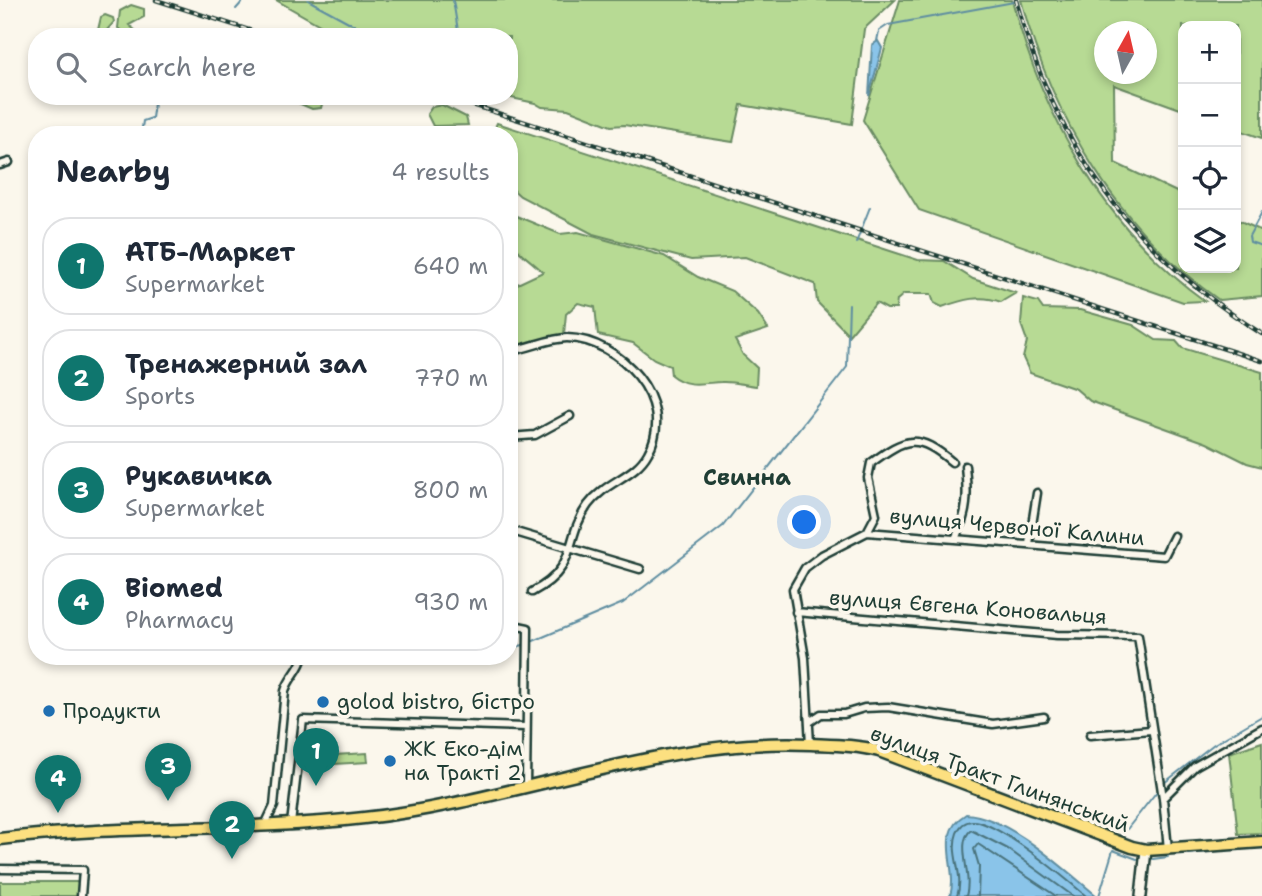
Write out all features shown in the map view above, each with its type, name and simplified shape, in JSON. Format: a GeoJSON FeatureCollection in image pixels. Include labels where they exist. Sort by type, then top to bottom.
{"type":"FeatureCollection","features":[{"type":"Feature","properties":{"kind":"main road","name":"вулиця Тракт Глинянський"},"geometry":{"type":"LineString","coordinates":[[0,839],[82,831],[291,824],[365,818],[735,745],[810,744],[851,746],[878,751],[1094,835],[1146,850],[1262,842]]}},
{"type":"Feature","properties":{"kind":"main road"},"geometry":{"type":"LineString","coordinates":[[1141,896],[1146,850]]}},
{"type":"Feature","properties":{"kind":"street"},"geometry":{"type":"LineString","coordinates":[[0,165],[9,162]]}},
{"type":"Feature","properties":{"kind":"street"},"geometry":{"type":"LineString","coordinates":[[518,349],[565,338],[598,345],[620,357],[650,393],[656,432],[648,454],[634,470],[597,493],[584,512],[572,548],[556,576],[532,592]]}},
{"type":"Feature","properties":{"kind":"street"},"geometry":{"type":"LineString","coordinates":[[518,436],[535,435],[570,416]]}},
{"type":"Feature","properties":{"kind":"street"},"geometry":{"type":"LineString","coordinates":[[810,744],[811,721],[793,589],[805,568],[822,555],[867,532],[876,515],[867,478],[871,463],[892,447],[912,440],[927,443],[952,462]]}},
{"type":"Feature","properties":{"kind":"street"},"geometry":{"type":"LineString","coordinates":[[955,539],[966,518],[968,503],[965,466]]}},
{"type":"Feature","properties":{"kind":"street"},"geometry":{"type":"LineString","coordinates":[[1029,544],[1037,493]]}},
{"type":"Feature","properties":{"kind":"street","name":"вулиця Червоної Калини"},"geometry":{"type":"LineString","coordinates":[[867,532],[1164,556],[1174,536]]}},
{"type":"Feature","properties":{"kind":"street"},"geometry":{"type":"LineString","coordinates":[[518,533],[640,569]]}},
{"type":"Feature","properties":{"kind":"street","name":"вулиця Євгена Коновальця"},"geometry":{"type":"LineString","coordinates":[[796,612],[1057,635],[1138,636],[1151,730]]}},
{"type":"Feature","properties":{"kind":"street"},"geometry":{"type":"LineString","coordinates":[[518,626],[528,628],[526,787]]}},
{"type":"Feature","properties":{"kind":"street"},"geometry":{"type":"LineString","coordinates":[[268,825],[274,806],[288,680],[302,665]]}},
{"type":"Feature","properties":{"kind":"street"},"geometry":{"type":"LineString","coordinates":[[811,721],[821,714],[888,707],[993,724],[1044,717]]}},
{"type":"Feature","properties":{"kind":"street"},"geometry":{"type":"LineString","coordinates":[[291,824],[303,720],[526,727]]}},
{"type":"Feature","properties":{"kind":"street"},"geometry":{"type":"LineString","coordinates":[[1163,794],[1195,766],[1262,728]]}},
{"type":"Feature","properties":{"kind":"street"},"geometry":{"type":"LineString","coordinates":[[1090,735],[1151,730],[1163,794],[1168,849]]}},
{"type":"Feature","properties":{"kind":"street"},"geometry":{"type":"LineString","coordinates":[[0,869],[83,870],[81,896]]}},
{"type":"Feature","properties":{"kind":"green space"},"geometry":{"type":"Polygon","coordinates":[[[276,0],[895,0],[864,29],[852,124],[741,105],[733,142],[624,125],[611,126],[568,109],[542,107],[518,99],[518,28],[325,28],[276,0]]]}},
{"type":"Feature","properties":{"kind":"green space"},"geometry":{"type":"Polygon","coordinates":[[[900,0],[1012,0],[1041,86],[1060,128],[1083,167],[1108,205],[1137,240],[1169,272],[1205,301],[1183,302],[919,210],[863,120],[900,0]]]}},
{"type":"Feature","properties":{"kind":"green space"},"geometry":{"type":"Polygon","coordinates":[[[1021,0],[1262,0],[1262,138],[1241,131],[1241,21],[1178,21],[1178,108],[1114,85],[1115,163],[1178,193],[1178,266],[1120,205],[1094,168],[1051,87],[1021,0]]]}},
{"type":"Feature","properties":{"kind":"green space"},"geometry":{"type":"Polygon","coordinates":[[[131,5],[144,9],[144,17],[129,25],[132,28],[118,28],[120,11],[131,5]]]}},
{"type":"Feature","properties":{"kind":"green space"},"geometry":{"type":"Polygon","coordinates":[[[105,15],[113,18],[114,22],[109,28],[98,28],[101,17],[105,15]]]}},
{"type":"Feature","properties":{"kind":"green space"},"geometry":{"type":"Polygon","coordinates":[[[303,105],[322,105],[321,108],[312,109],[303,105]]]}},
{"type":"Feature","properties":{"kind":"green space"},"geometry":{"type":"Polygon","coordinates":[[[442,105],[466,117],[468,125],[433,126],[427,114],[432,107],[442,105]]]}},
{"type":"Feature","properties":{"kind":"green space"},"geometry":{"type":"Polygon","coordinates":[[[518,130],[918,260],[944,261],[973,279],[1016,293],[1001,302],[978,298],[942,307],[934,303],[931,294],[904,294],[897,300],[896,309],[887,309],[876,303],[849,335],[817,302],[815,284],[745,257],[691,260],[593,234],[520,196],[518,130]]]}},
{"type":"Feature","properties":{"kind":"green space"},"geometry":{"type":"Polygon","coordinates":[[[518,217],[560,234],[578,232],[664,256],[698,277],[732,291],[758,314],[768,329],[735,340],[743,355],[757,368],[756,386],[725,382],[683,382],[671,375],[670,366],[654,359],[633,343],[598,335],[595,307],[578,303],[566,314],[564,334],[518,344],[518,284],[543,272],[518,250],[518,217]]]}},
{"type":"Feature","properties":{"kind":"green space"},"geometry":{"type":"Polygon","coordinates":[[[1241,221],[1262,231],[1262,296],[1219,300],[1185,273],[1241,273],[1241,221]]]}},
{"type":"Feature","properties":{"kind":"green space"},"geometry":{"type":"Polygon","coordinates":[[[1023,298],[1038,302],[1043,309],[1080,310],[1133,325],[1156,340],[1176,341],[1182,348],[1262,372],[1262,467],[1247,463],[1207,443],[1090,401],[1076,389],[1030,373],[1023,358],[1027,341],[1021,324],[1023,298]]]}},
{"type":"Feature","properties":{"kind":"green space"},"geometry":{"type":"Polygon","coordinates":[[[1262,742],[1262,833],[1238,834],[1229,753],[1262,742]]]}},
{"type":"Feature","properties":{"kind":"green space"},"geometry":{"type":"Polygon","coordinates":[[[367,753],[368,762],[334,764],[334,755],[367,753]]]}},
{"type":"Feature","properties":{"kind":"green space"},"geometry":{"type":"Polygon","coordinates":[[[0,882],[86,882],[85,896],[0,896],[0,882]]]}},
{"type":"Feature","properties":{"kind":"water"},"geometry":{"type":"Polygon","coordinates":[[[878,41],[882,48],[869,96],[872,45],[878,41]]]}},
{"type":"Feature","properties":{"kind":"water"},"geometry":{"type":"Polygon","coordinates":[[[966,814],[1000,824],[1017,834],[1053,859],[1097,896],[950,896],[952,874],[949,841],[956,822],[966,814]]]}},
{"type":"Feature","properties":{"kind":"waterway"},"geometry":{"type":"LineString","coordinates":[[236,9],[244,0]]}},
{"type":"Feature","properties":{"kind":"waterway"},"geometry":{"type":"LineString","coordinates":[[308,0],[359,28]]}},
{"type":"Feature","properties":{"kind":"waterway"},"geometry":{"type":"LineString","coordinates":[[453,0],[458,28]]}},
{"type":"Feature","properties":{"kind":"waterway"},"geometry":{"type":"LineString","coordinates":[[877,41],[879,31],[888,25],[1014,2]]}},
{"type":"Feature","properties":{"kind":"waterway"},"geometry":{"type":"LineString","coordinates":[[142,126],[143,121],[152,118],[154,105]]}},
{"type":"Feature","properties":{"kind":"waterway"},"geometry":{"type":"LineString","coordinates":[[856,243],[870,207]]}},
{"type":"Feature","properties":{"kind":"waterway"},"geometry":{"type":"LineString","coordinates":[[1262,212],[1249,236],[1250,242],[1262,246]]}},
{"type":"Feature","properties":{"kind":"waterway"},"geometry":{"type":"LineString","coordinates":[[531,642],[623,603],[723,526],[847,367],[849,304]]}},
{"type":"Feature","properties":{"kind":"waterway"},"geometry":{"type":"LineString","coordinates":[[518,646],[523,645]]}},
{"type":"Feature","properties":{"kind":"waterway"},"geometry":{"type":"LineString","coordinates":[[1164,783],[1214,744],[1262,716]]}},
{"type":"Feature","properties":{"kind":"waterway"},"geometry":{"type":"LineString","coordinates":[[1124,833],[1158,790]]}},
{"type":"Feature","properties":{"kind":"waterway"},"geometry":{"type":"LineString","coordinates":[[1188,854],[1262,847]]}},
{"type":"Feature","properties":{"kind":"waterway"},"geometry":{"type":"LineString","coordinates":[[1099,896],[1113,850],[1137,859]]}},
{"type":"Feature","properties":{"kind":"waterway"},"geometry":{"type":"LineString","coordinates":[[1153,859],[1168,857]]}},
{"type":"Feature","properties":{"kind":"railway"},"geometry":{"type":"LineString","coordinates":[[156,0],[243,28]]}},
{"type":"Feature","properties":{"kind":"railway"},"geometry":{"type":"LineString","coordinates":[[1016,0],[1053,104],[1077,150],[1105,192],[1138,232],[1174,268],[1262,334]]}},
{"type":"Feature","properties":{"kind":"railway"},"geometry":{"type":"LineString","coordinates":[[473,105],[1262,361]]}},
{"type":"Feature","properties":{"kind":"place","name":"golod bistro, бістро"},"geometry":{"type":"Point","coordinates":[323,702]}},
{"type":"Feature","properties":{"kind":"place","name":"Продукти"},"geometry":{"type":"Point","coordinates":[49,711]}},
{"type":"Feature","properties":{"kind":"place","name":"ЖК Еко-дім на Тракті 2"},"geometry":{"type":"Point","coordinates":[390,761]}},
{"type":"Feature","properties":{"kind":"place","name":"АТБ-Маркет"},"geometry":{"type":"Point","coordinates":[316,786]}},
{"type":"Feature","properties":{"kind":"place","name":"Рукавичка"},"geometry":{"type":"Point","coordinates":[168,801]}},
{"type":"Feature","properties":{"kind":"place","name":"Biomed"},"geometry":{"type":"Point","coordinates":[58,813]}},
{"type":"Feature","properties":{"kind":"place","name":"Тренажерний зал"},"geometry":{"type":"Point","coordinates":[232,859]}},
{"type":"Feature","properties":{"kind":"district","name":"Свинна"},"geometry":{"type":"Point","coordinates":[747,477]}}]}
